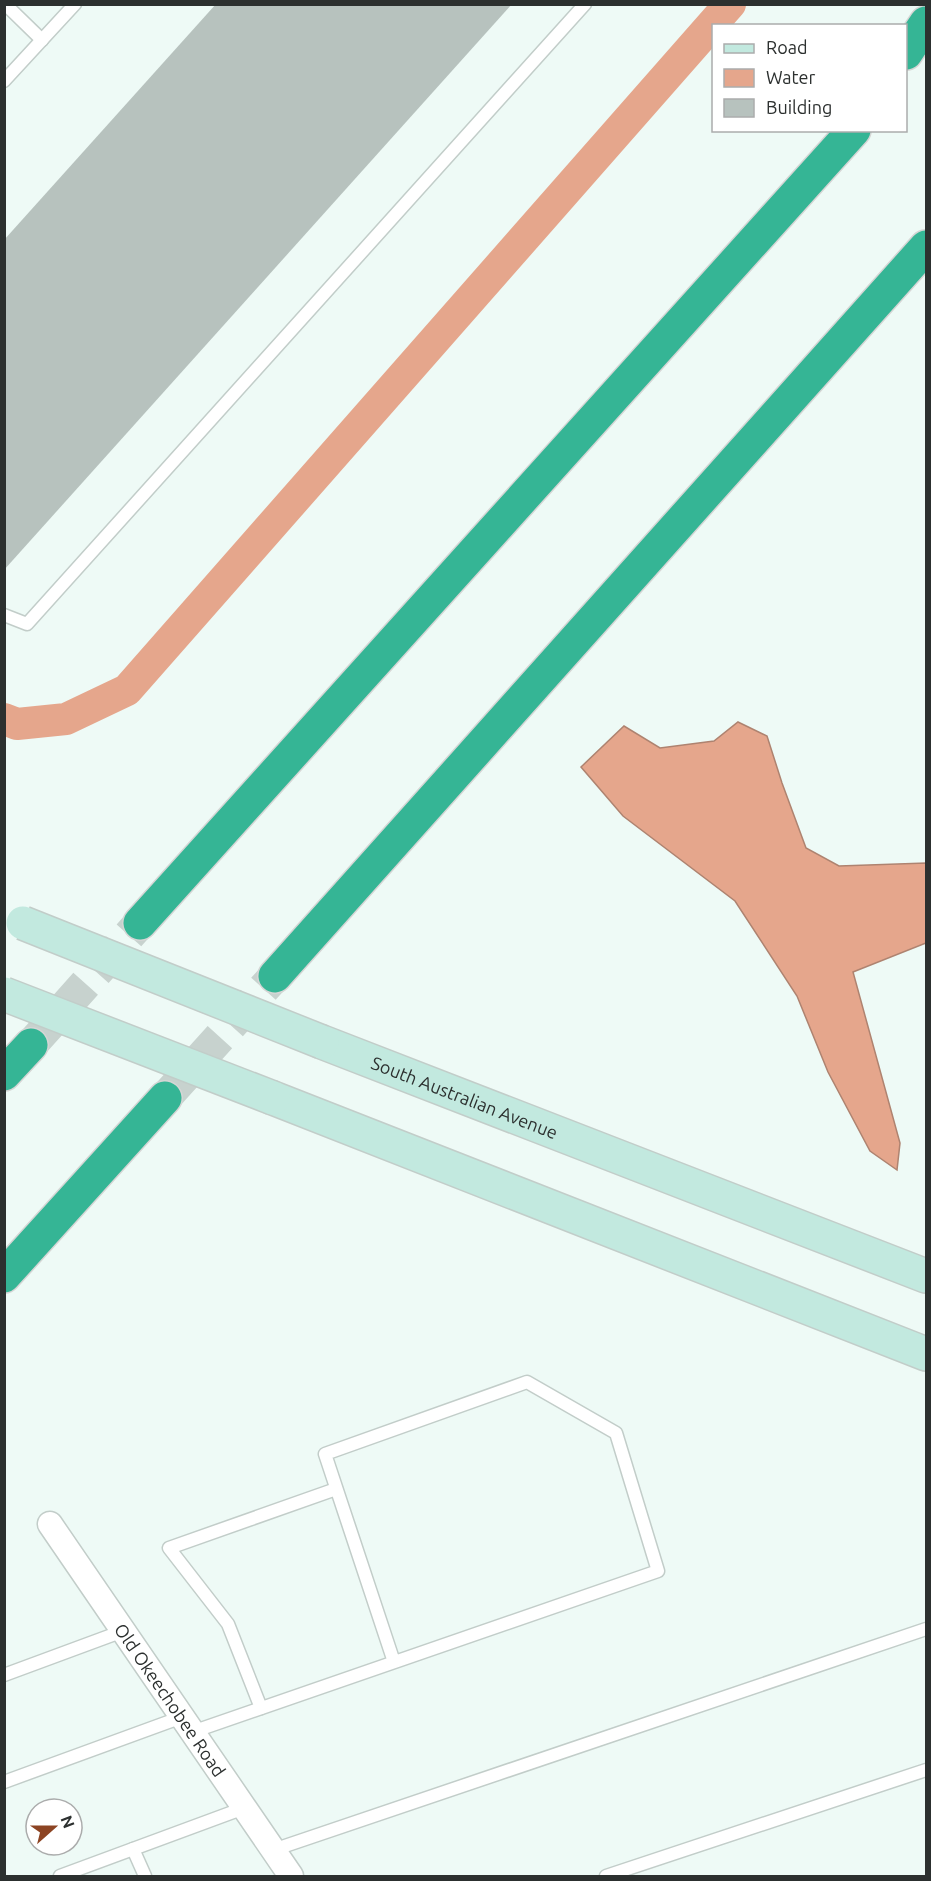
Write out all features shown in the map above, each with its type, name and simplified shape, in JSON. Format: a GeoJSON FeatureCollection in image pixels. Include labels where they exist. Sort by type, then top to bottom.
{"type":"FeatureCollection","features":[{"type":"Feature","properties":{"kind":"highway"},"geometry":{"type":"LineString","coordinates":[[907,52],[927,23]]}},
{"type":"Feature","properties":{"kind":"highway"},"geometry":{"type":"LineString","coordinates":[[907,72],[927,49]]}},
{"type":"Feature","properties":{"kind":"highway"},"geometry":{"type":"LineString","coordinates":[[140,923],[850,134]]}},
{"type":"Feature","properties":{"kind":"highway"},"geometry":{"type":"LineString","coordinates":[[275,976],[927,247]]}},
{"type":"Feature","properties":{"kind":"highway"},"geometry":{"type":"LineString","coordinates":[[4,1074],[31,1045]]}},
{"type":"Feature","properties":{"kind":"highway"},"geometry":{"type":"LineString","coordinates":[[4,1276],[165,1098]]}},
{"type":"Feature","properties":{"kind":"main road","name":"South Australian Avenue"},"geometry":{"type":"LineString","coordinates":[[14,920],[927,1276]]}},
{"type":"Feature","properties":{"kind":"main road"},"geometry":{"type":"LineString","coordinates":[[4,993],[927,1354]]}},
{"type":"Feature","properties":{"kind":"street","name":"Old Okeechobee Road"},"geometry":{"type":"LineString","coordinates":[[51,1524],[291,1876]]}},
{"type":"Feature","properties":{"kind":"lane"},"geometry":{"type":"LineString","coordinates":[[5,4],[42,40]]}},
{"type":"Feature","properties":{"kind":"lane"},"geometry":{"type":"LineString","coordinates":[[4,81],[75,4]]}},
{"type":"Feature","properties":{"kind":"lane"},"geometry":{"type":"LineString","coordinates":[[4,615],[27,624],[585,4]]}},
{"type":"Feature","properties":{"kind":"lane"},"geometry":{"type":"LineString","coordinates":[[4,1782],[187,1725],[261,1708],[658,1571],[615,1433],[527,1382],[324,1454],[394,1662]]}},
{"type":"Feature","properties":{"kind":"lane"},"geometry":{"type":"LineString","coordinates":[[261,1708],[228,1624],[169,1548],[336,1489]]}},
{"type":"Feature","properties":{"kind":"lane"},"geometry":{"type":"LineString","coordinates":[[273,1850],[927,1629]]}},
{"type":"Feature","properties":{"kind":"lane"},"geometry":{"type":"LineString","coordinates":[[4,1675],[123,1631]]}},
{"type":"Feature","properties":{"kind":"lane"},"geometry":{"type":"LineString","coordinates":[[606,1876],[927,1770]]}},
{"type":"Feature","properties":{"kind":"lane"},"geometry":{"type":"LineString","coordinates":[[60,1876],[244,1808]]}},
{"type":"Feature","properties":{"kind":"lane"},"geometry":{"type":"LineString","coordinates":[[133,1849],[145,1876]]}},
{"type":"Feature","properties":{"kind":"water"},"geometry":{"type":"Polygon","coordinates":[[[738,722],[767,736],[806,848],[839,866],[926,863],[926,943],[853,972],[900,1143],[897,1170],[870,1151],[828,1072],[797,996],[735,901],[623,816],[581,767],[624,726],[660,748],[714,741],[738,722]]]}},
{"type":"Feature","properties":{"kind":"building"},"geometry":{"type":"Polygon","coordinates":[[[216,4],[512,4],[4,570],[4,240],[216,4]]]}},
{"type":"Feature","properties":{"kind":"waterway"},"geometry":{"type":"LineString","coordinates":[[712,24],[730,4]]}},
{"type":"Feature","properties":{"kind":"waterway"},"geometry":{"type":"LineString","coordinates":[[4,719],[17,724],[66,719],[127,690],[712,24]]}},
{"type":"Feature","properties":{"kind":"tunnel"},"geometry":{"type":"LineString","coordinates":[[31,1045],[140,923]]}},
{"type":"Feature","properties":{"kind":"tunnel"},"geometry":{"type":"LineString","coordinates":[[165,1098],[275,976]]}}]}
